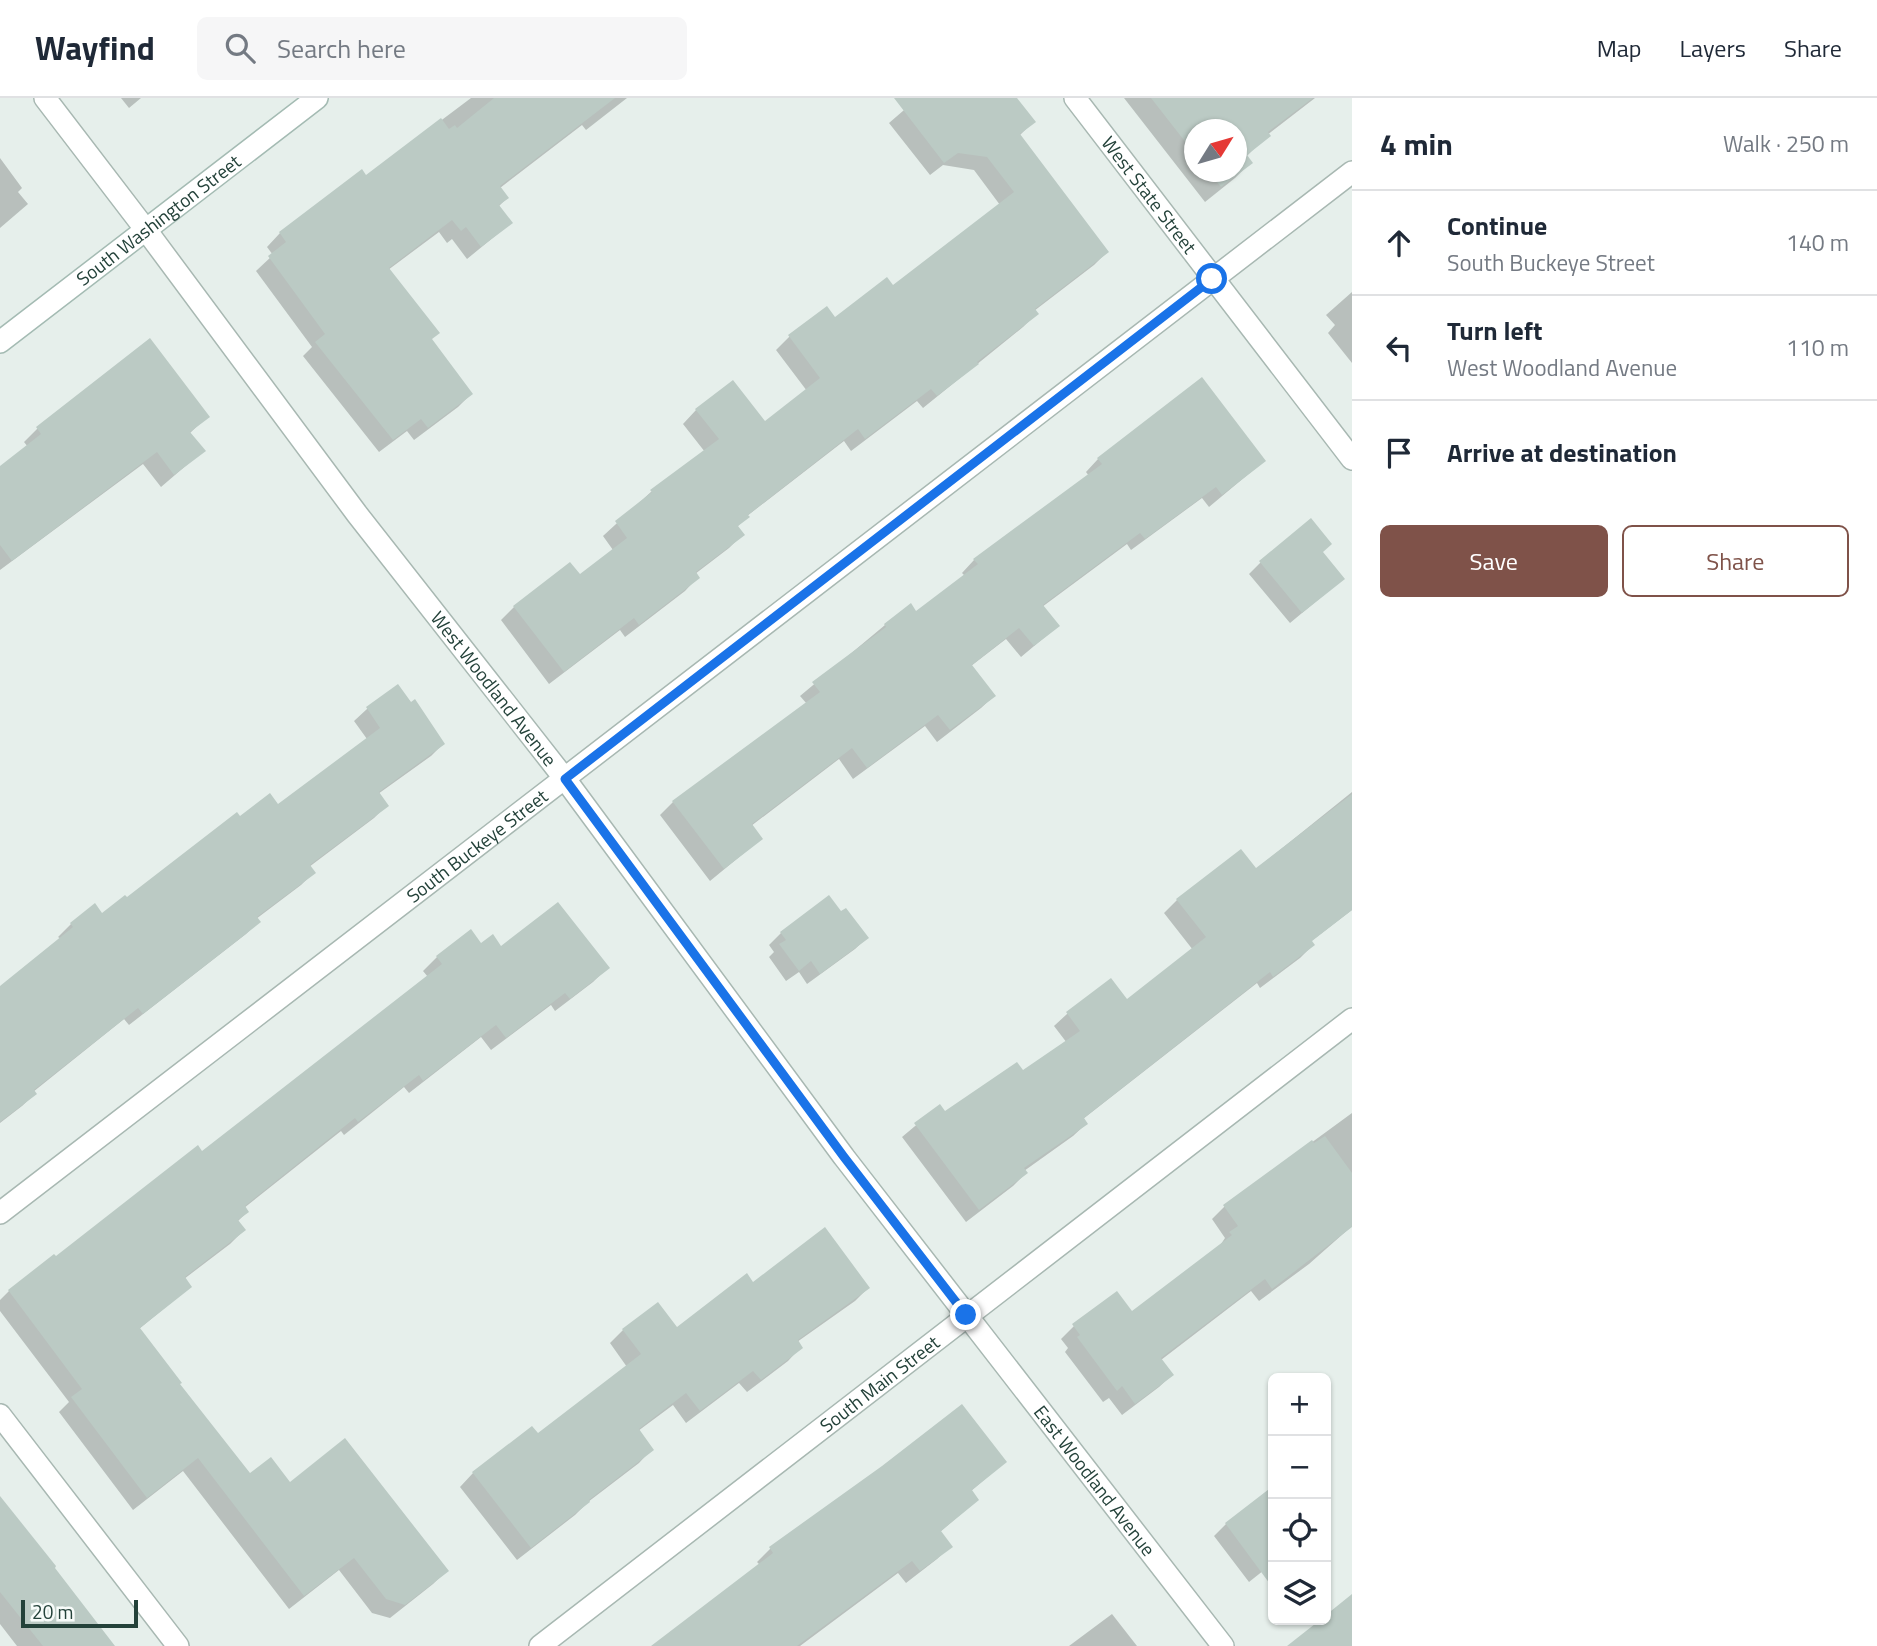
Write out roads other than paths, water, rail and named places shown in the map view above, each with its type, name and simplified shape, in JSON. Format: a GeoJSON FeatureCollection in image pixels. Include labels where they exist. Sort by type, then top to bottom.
{"type":"FeatureCollection","features":[{"type":"Feature","properties":{"kind":"street","name":"West Woodland Avenue"},"geometry":{"type":"LineString","coordinates":[[45,98],[357,514],[565,779],[844,1157],[966,1315]]}},
{"type":"Feature","properties":{"kind":"street","name":"South Washington Street"},"geometry":{"type":"LineString","coordinates":[[0,342],[317,98]]}},
{"type":"Feature","properties":{"kind":"street","name":"West State Street"},"geometry":{"type":"LineString","coordinates":[[1075,98],[1352,459]]}},
{"type":"Feature","properties":{"kind":"street","name":"South Buckeye Street"},"geometry":{"type":"LineString","coordinates":[[0,1213],[1352,172]]}},
{"type":"Feature","properties":{"kind":"street","name":"South Main Street"},"geometry":{"type":"LineString","coordinates":[[540,1646],[1352,1019]]}},
{"type":"Feature","properties":{"kind":"street","name":"East Woodland Avenue"},"geometry":{"type":"LineString","coordinates":[[966,1315],[1223,1646]]}},
{"type":"Feature","properties":{"kind":"street"},"geometry":{"type":"LineString","coordinates":[[0,1415],[178,1646]]}}]}
